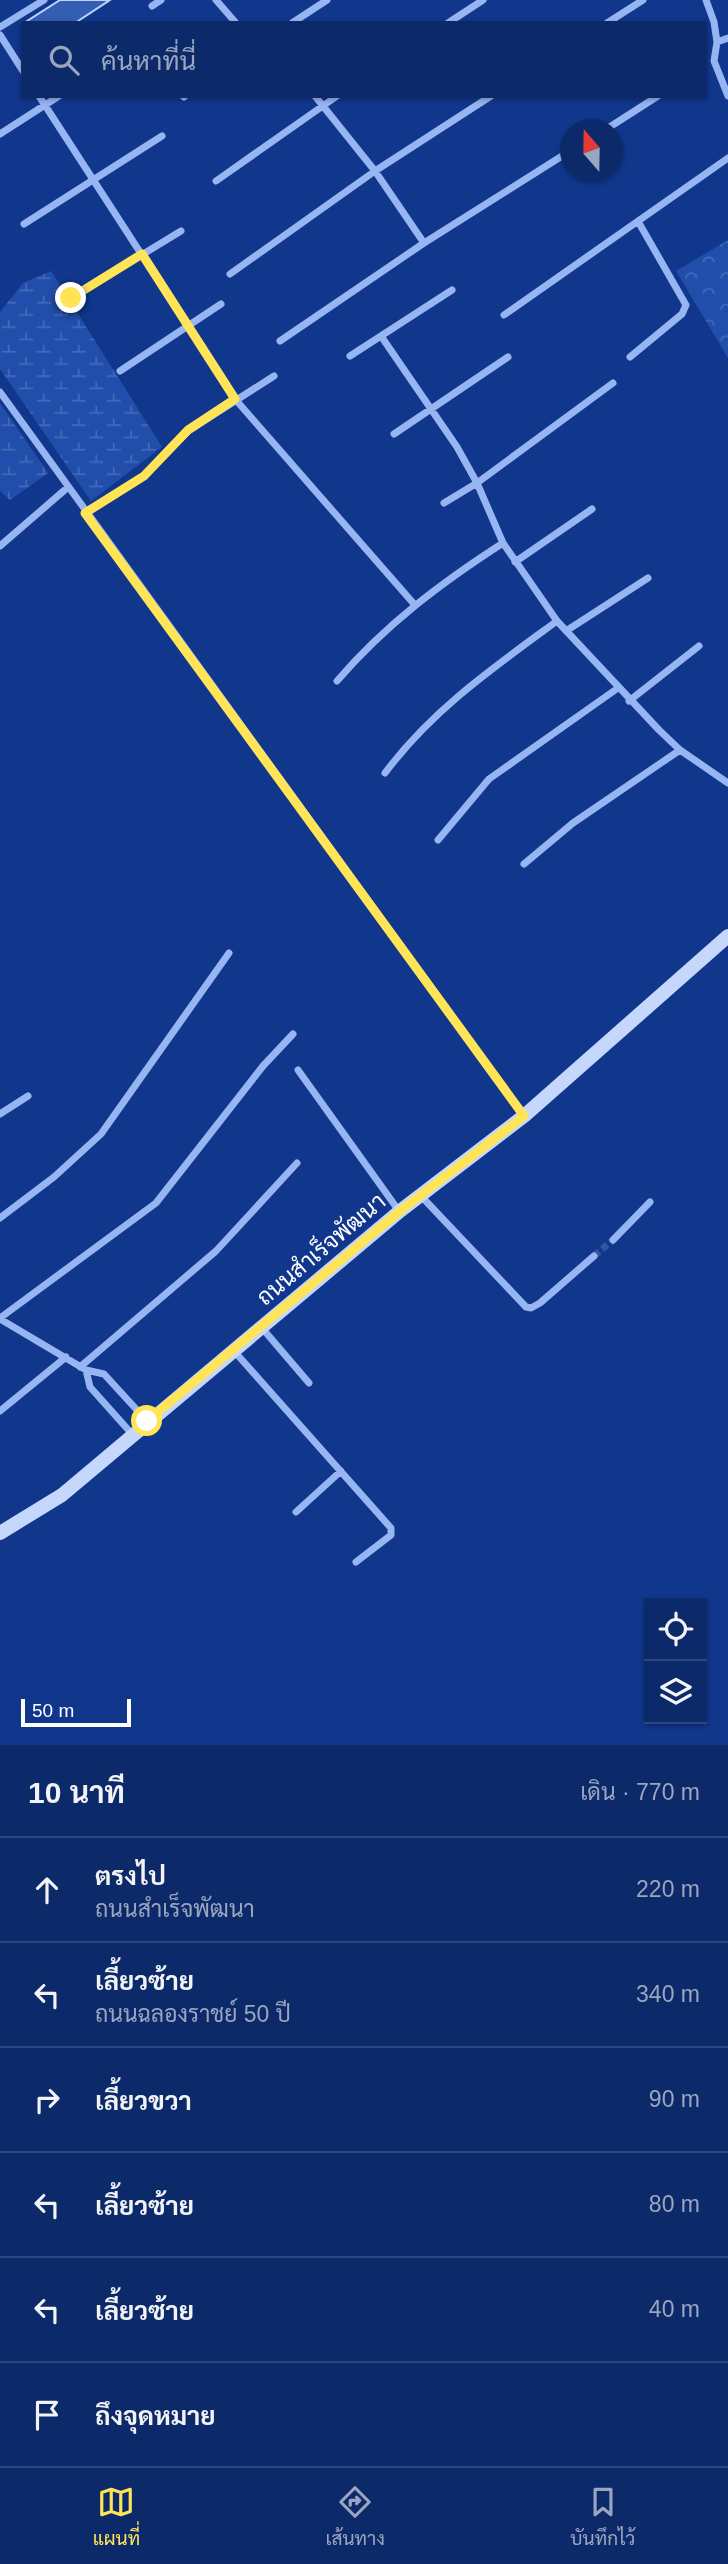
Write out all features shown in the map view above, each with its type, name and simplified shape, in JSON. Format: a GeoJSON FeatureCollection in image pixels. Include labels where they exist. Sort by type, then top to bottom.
{"type":"FeatureCollection","features":[{"type":"Feature","properties":{"kind":"street"},"geometry":{"type":"LineString","coordinates":[[0,27],[44,0]]}},
{"type":"Feature","properties":{"kind":"street"},"geometry":{"type":"LineString","coordinates":[[152,6],[161,0]]}},
{"type":"Feature","properties":{"kind":"street"},"geometry":{"type":"LineString","coordinates":[[216,0],[234,21]]}},
{"type":"Feature","properties":{"kind":"street"},"geometry":{"type":"LineString","coordinates":[[295,21],[327,0]]}},
{"type":"Feature","properties":{"kind":"street"},"geometry":{"type":"LineString","coordinates":[[451,21],[482,0]]}},
{"type":"Feature","properties":{"kind":"street"},"geometry":{"type":"LineString","coordinates":[[610,21],[643,0]]}},
{"type":"Feature","properties":{"kind":"street"},"geometry":{"type":"LineString","coordinates":[[706,0],[714,22],[717,42],[713,61],[728,96]]}},
{"type":"Feature","properties":{"kind":"street"},"geometry":{"type":"LineString","coordinates":[[0,35],[21,68]]}},
{"type":"Feature","properties":{"kind":"street"},"geometry":{"type":"LineString","coordinates":[[717,42],[728,38]]}},
{"type":"Feature","properties":{"kind":"street"},"geometry":{"type":"LineString","coordinates":[[707,66],[713,61]]}},
{"type":"Feature","properties":{"kind":"street"},"geometry":{"type":"LineString","coordinates":[[40,98],[235,399],[414,604]]}},
{"type":"Feature","properties":{"kind":"street"},"geometry":{"type":"LineString","coordinates":[[0,134],[56,98]]}},
{"type":"Feature","properties":{"kind":"street"},"geometry":{"type":"LineString","coordinates":[[317,98],[374,171],[424,243]]}},
{"type":"Feature","properties":{"kind":"street"},"geometry":{"type":"LineString","coordinates":[[216,181],[334,98]]}},
{"type":"Feature","properties":{"kind":"street"},"geometry":{"type":"LineString","coordinates":[[230,274],[374,171],[488,98]]}},
{"type":"Feature","properties":{"kind":"street"},"geometry":{"type":"LineString","coordinates":[[622,119],[655,98]]}},
{"type":"Feature","properties":{"kind":"street"},"geometry":{"type":"LineString","coordinates":[[24,224],[162,135]]}},
{"type":"Feature","properties":{"kind":"street"},"geometry":{"type":"LineString","coordinates":[[280,341],[424,243],[560,157]]}},
{"type":"Feature","properties":{"kind":"street"},"geometry":{"type":"LineString","coordinates":[[504,316],[728,158]]}},
{"type":"Feature","properties":{"kind":"street"},"geometry":{"type":"LineString","coordinates":[[629,357],[682,314],[686,305],[639,223]]}},
{"type":"Feature","properties":{"kind":"street"},"geometry":{"type":"LineString","coordinates":[[71,298],[181,231]]}},
{"type":"Feature","properties":{"kind":"street"},"geometry":{"type":"LineString","coordinates":[[350,356],[453,290]]}},
{"type":"Feature","properties":{"kind":"street"},"geometry":{"type":"LineString","coordinates":[[120,371],[222,304]]}},
{"type":"Feature","properties":{"kind":"street"},"geometry":{"type":"LineString","coordinates":[[381,336],[478,483],[503,543],[557,621],[629,701],[680,750],[728,783]]}},
{"type":"Feature","properties":{"kind":"street"},"geometry":{"type":"LineString","coordinates":[[394,433],[508,357]]}},
{"type":"Feature","properties":{"kind":"street"},"geometry":{"type":"LineString","coordinates":[[85,513],[144,476],[188,430],[274,376]]}},
{"type":"Feature","properties":{"kind":"street"},"geometry":{"type":"LineString","coordinates":[[444,503],[478,483],[613,383]]}},
{"type":"Feature","properties":{"kind":"street"},"geometry":{"type":"LineString","coordinates":[[0,392],[524,1116]]}},
{"type":"Feature","properties":{"kind":"street"},"geometry":{"type":"LineString","coordinates":[[0,546],[67,488]]}},
{"type":"Feature","properties":{"kind":"street"},"geometry":{"type":"LineString","coordinates":[[515,562],[592,509]]}},
{"type":"Feature","properties":{"kind":"street"},"geometry":{"type":"LineString","coordinates":[[337,681],[359,655],[414,604],[503,543]]}},
{"type":"Feature","properties":{"kind":"street"},"geometry":{"type":"LineString","coordinates":[[566,631],[648,578]]}},
{"type":"Feature","properties":{"kind":"street"},"geometry":{"type":"LineString","coordinates":[[385,773],[423,726],[441,710],[485,673],[557,621]]}},
{"type":"Feature","properties":{"kind":"street"},"geometry":{"type":"LineString","coordinates":[[629,701],[699,646]]}},
{"type":"Feature","properties":{"kind":"street"},"geometry":{"type":"LineString","coordinates":[[438,840],[489,779],[618,688]]}},
{"type":"Feature","properties":{"kind":"street"},"geometry":{"type":"LineString","coordinates":[[524,864],[573,823],[680,750]]}},
{"type":"Feature","properties":{"kind":"street","name":"ถนนสำเร็จพัฒนา"},"geometry":{"type":"LineString","coordinates":[[0,1533],[62,1495],[400,1211],[422,1197],[524,1116],[728,936]]}},
{"type":"Feature","properties":{"kind":"street"},"geometry":{"type":"LineString","coordinates":[[0,1218],[54,1177],[101,1134],[229,953]]}},
{"type":"Feature","properties":{"kind":"street"},"geometry":{"type":"LineString","coordinates":[[147,1421],[104,1374],[83,1368],[0,1319],[156,1203],[263,1066],[293,1034]]}},
{"type":"Feature","properties":{"kind":"street"},"geometry":{"type":"LineString","coordinates":[[298,1070],[400,1211]]}},
{"type":"Feature","properties":{"kind":"street"},"geometry":{"type":"LineString","coordinates":[[0,1114],[29,1096]]}},
{"type":"Feature","properties":{"kind":"street"},"geometry":{"type":"LineString","coordinates":[[83,1368],[216,1251],[297,1163]]}},
{"type":"Feature","properties":{"kind":"street"},"geometry":{"type":"LineString","coordinates":[[422,1197],[526,1307],[531,1308],[540,1303],[594,1255]]}},
{"type":"Feature","properties":{"kind":"street"},"geometry":{"type":"LineString","coordinates":[[613,1240],[650,1202]]}},
{"type":"Feature","properties":{"kind":"street"},"geometry":{"type":"LineString","coordinates":[[262,1328],[309,1383]]}},
{"type":"Feature","properties":{"kind":"street"},"geometry":{"type":"LineString","coordinates":[[234,1351],[391,1528],[391,1535],[356,1562]]}},
{"type":"Feature","properties":{"kind":"street"},"geometry":{"type":"LineString","coordinates":[[0,1410],[66,1357]]}},
{"type":"Feature","properties":{"kind":"street"},"geometry":{"type":"LineString","coordinates":[[83,1368],[90,1387],[132,1434]]}},
{"type":"Feature","properties":{"kind":"street"},"geometry":{"type":"LineString","coordinates":[[296,1513],[341,1471]]}},
{"type":"Feature","properties":{"kind":"green space"},"geometry":{"type":"Polygon","coordinates":[[[728,240],[728,358],[676,271],[728,240]]]}},
{"type":"Feature","properties":{"kind":"green space"},"geometry":{"type":"Polygon","coordinates":[[[51,271],[162,447],[91,501],[0,369],[0,312],[23,283],[51,271]]]}},
{"type":"Feature","properties":{"kind":"green space"},"geometry":{"type":"Polygon","coordinates":[[[0,403],[48,473],[10,500],[0,491],[0,403]]]}},
{"type":"Feature","properties":{"kind":"building"},"geometry":{"type":"Polygon","coordinates":[[[60,0],[110,0],[78,21],[27,21],[60,0]]]}},
{"type":"Feature","properties":{"kind":"tunnel"},"geometry":{"type":"LineString","coordinates":[[594,1256],[613,1240]]}},
{"type":"Feature","properties":{"kind":"route"},"geometry":{"type":"LineString","coordinates":[[71,298],[142,254],[235,399],[188,430],[144,476],[85,513],[524,1116],[422,1197],[400,1211],[147,1421]]}}]}
